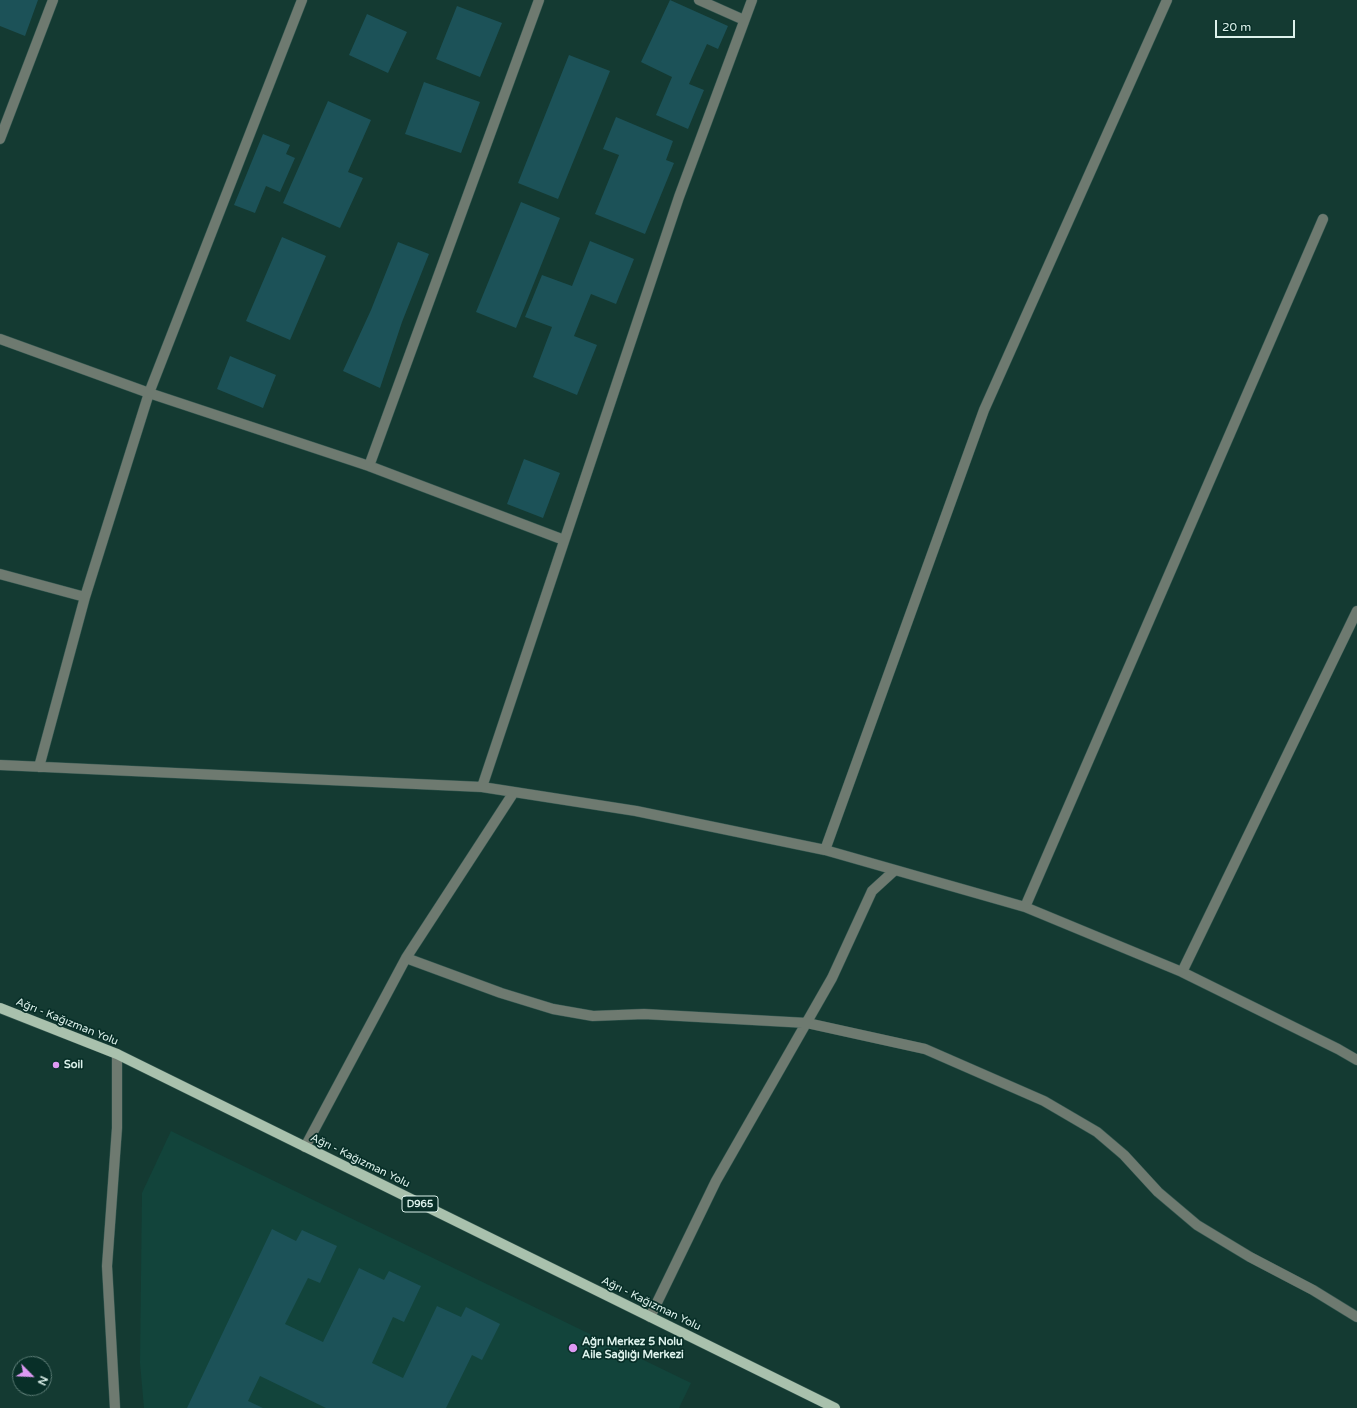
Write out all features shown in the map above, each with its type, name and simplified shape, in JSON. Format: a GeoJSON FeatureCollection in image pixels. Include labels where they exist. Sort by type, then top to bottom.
{"type":"FeatureCollection","features":[{"type":"Feature","properties":{"kind":"main road","name":"Ağrı - Kağızman Yolu"},"geometry":{"type":"LineString","coordinates":[[0,1008],[117,1054],[835,1408]]}},
{"type":"Feature","properties":{"kind":"street"},"geometry":{"type":"LineString","coordinates":[[0,140],[53,0]]}},
{"type":"Feature","properties":{"kind":"street"},"geometry":{"type":"LineString","coordinates":[[39,767],[85,597],[149,393],[302,0]]}},
{"type":"Feature","properties":{"kind":"street"},"geometry":{"type":"LineString","coordinates":[[369,466],[539,0]]}},
{"type":"Feature","properties":{"kind":"street"},"geometry":{"type":"LineString","coordinates":[[699,0],[744,20]]}},
{"type":"Feature","properties":{"kind":"street"},"geometry":{"type":"LineString","coordinates":[[482,787],[679,197],[752,0]]}},
{"type":"Feature","properties":{"kind":"street"},"geometry":{"type":"LineString","coordinates":[[825,850],[984,410],[1166,0]]}},
{"type":"Feature","properties":{"kind":"street"},"geometry":{"type":"LineString","coordinates":[[1025,908],[1323,219]]}},
{"type":"Feature","properties":{"kind":"street"},"geometry":{"type":"LineString","coordinates":[[0,339],[149,393],[369,466],[564,540]]}},
{"type":"Feature","properties":{"kind":"street"},"geometry":{"type":"LineString","coordinates":[[0,574],[85,597]]}},
{"type":"Feature","properties":{"kind":"street"},"geometry":{"type":"LineString","coordinates":[[1182,972],[1357,611]]}},
{"type":"Feature","properties":{"kind":"street"},"geometry":{"type":"LineString","coordinates":[[0,765],[482,787],[636,810],[825,850],[1025,908],[1182,972],[1338,1049],[1357,1060]]}},
{"type":"Feature","properties":{"kind":"street"},"geometry":{"type":"LineString","coordinates":[[305,1147],[406,958],[514,792]]}},
{"type":"Feature","properties":{"kind":"street"},"geometry":{"type":"LineString","coordinates":[[650,1317],[716,1181],[832,978],[872,891],[895,870]]}},
{"type":"Feature","properties":{"kind":"street"},"geometry":{"type":"LineString","coordinates":[[406,958],[501,993],[552,1009],[593,1016],[644,1014],[807,1024],[925,1049],[984,1073],[1044,1101],[1097,1132],[1124,1155],[1158,1192],[1197,1225],[1250,1257],[1313,1290],[1357,1317]]}},
{"type":"Feature","properties":{"kind":"street"},"geometry":{"type":"LineString","coordinates":[[115,1408],[107,1266],[117,1128],[117,1054]]}},
{"type":"Feature","properties":{"kind":"shaded area"},"geometry":{"type":"Polygon","coordinates":[[[171,1131],[691,1383],[679,1408],[144,1408],[140,1363],[142,1193],[171,1131]]]}},
{"type":"Feature","properties":{"kind":"building"},"geometry":{"type":"Polygon","coordinates":[[[0,0],[38,0],[25,36],[0,26],[0,0]]]}},
{"type":"Feature","properties":{"kind":"building"},"geometry":{"type":"Polygon","coordinates":[[[670,0],[728,26],[718,49],[707,44],[689,84],[704,90],[688,129],[656,115],[672,77],[641,62],[670,0]]]}},
{"type":"Feature","properties":{"kind":"building"},"geometry":{"type":"Polygon","coordinates":[[[457,6],[502,23],[480,77],[436,59],[457,6]]]}},
{"type":"Feature","properties":{"kind":"building"},"geometry":{"type":"Polygon","coordinates":[[[367,14],[407,32],[388,73],[349,55],[367,14]]]}},
{"type":"Feature","properties":{"kind":"building"},"geometry":{"type":"Polygon","coordinates":[[[569,55],[610,71],[558,199],[518,183],[569,55]]]}},
{"type":"Feature","properties":{"kind":"building"},"geometry":{"type":"Polygon","coordinates":[[[424,82],[480,102],[461,153],[405,134],[424,82]]]}},
{"type":"Feature","properties":{"kind":"building"},"geometry":{"type":"Polygon","coordinates":[[[328,101],[371,120],[348,172],[363,178],[340,228],[283,203],[328,101]]]}},
{"type":"Feature","properties":{"kind":"building"},"geometry":{"type":"Polygon","coordinates":[[[616,117],[673,141],[666,160],[674,163],[645,234],[595,214],[619,155],[603,149],[616,117]]]}},
{"type":"Feature","properties":{"kind":"building"},"geometry":{"type":"Polygon","coordinates":[[[263,134],[290,145],[286,154],[295,158],[280,192],[266,186],[255,213],[234,205],[263,134]]]}},
{"type":"Feature","properties":{"kind":"building"},"geometry":{"type":"Polygon","coordinates":[[[521,202],[560,218],[516,328],[476,312],[521,202]]]}},
{"type":"Feature","properties":{"kind":"building"},"geometry":{"type":"Polygon","coordinates":[[[282,237],[326,256],[290,340],[246,321],[282,237]]]}},
{"type":"Feature","properties":{"kind":"building"},"geometry":{"type":"Polygon","coordinates":[[[590,241],[634,259],[616,304],[591,294],[574,336],[597,345],[577,395],[533,377],[552,327],[525,317],[542,275],[572,286],[590,241]]]}},
{"type":"Feature","properties":{"kind":"building"},"geometry":{"type":"Polygon","coordinates":[[[398,242],[429,254],[402,322],[380,388],[343,371],[371,310],[398,242]]]}},
{"type":"Feature","properties":{"kind":"building"},"geometry":{"type":"Polygon","coordinates":[[[230,356],[276,375],[263,408],[217,389],[230,356]]]}},
{"type":"Feature","properties":{"kind":"building"},"geometry":{"type":"Polygon","coordinates":[[[524,459],[560,473],[543,518],[507,504],[524,459]]]}},
{"type":"Feature","properties":{"kind":"building"},"geometry":{"type":"Polygon","coordinates":[[[272,1229],[296,1241],[302,1230],[337,1246],[320,1283],[308,1278],[285,1324],[323,1342],[359,1268],[384,1280],[389,1271],[421,1286],[404,1322],[393,1317],[372,1363],[403,1378],[437,1306],[461,1317],[466,1307],[500,1324],[482,1360],[472,1355],[446,1408],[326,1408],[260,1376],[248,1401],[263,1408],[187,1408],[272,1229]]]}},
{"type":"Feature","properties":{"kind":"place","name":"Soil"},"geometry":{"type":"Point","coordinates":[56,1065]}},
{"type":"Feature","properties":{"kind":"place","name":"Ağrı Merkez 5 Nolu Aile Sağlığı Merkezi"},"geometry":{"type":"Point","coordinates":[573,1348]}}]}
